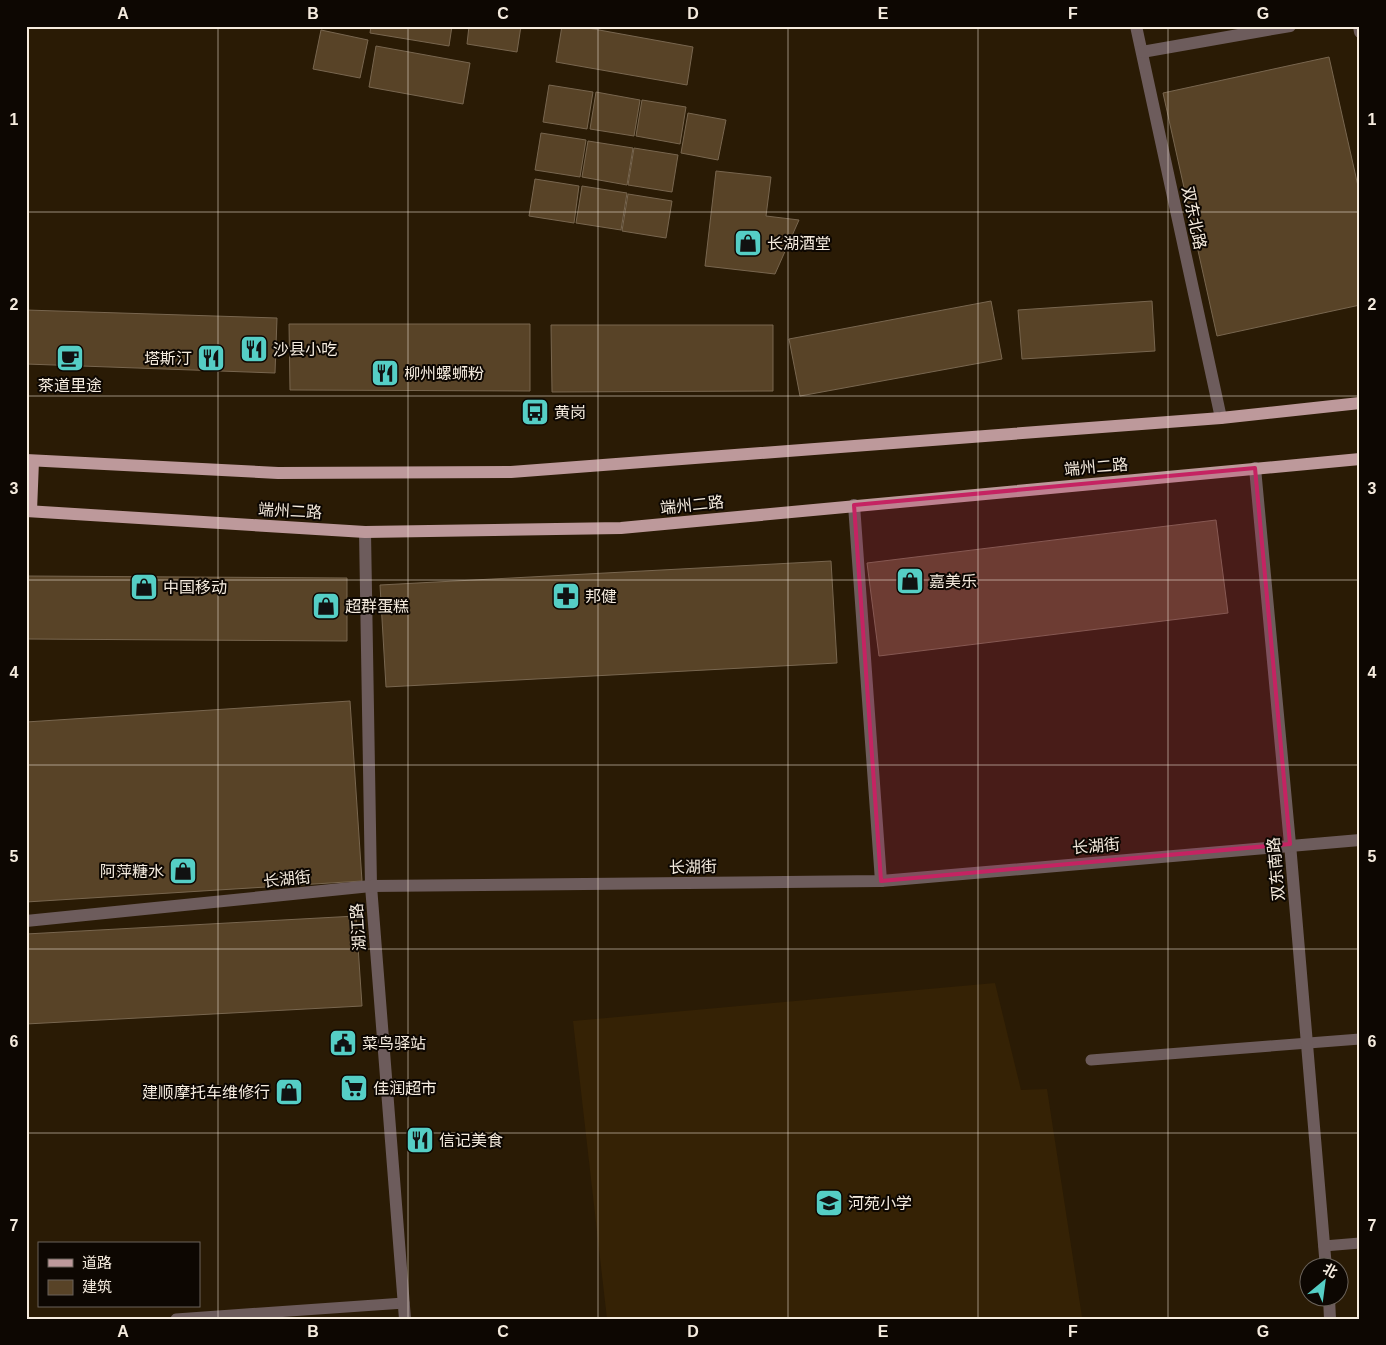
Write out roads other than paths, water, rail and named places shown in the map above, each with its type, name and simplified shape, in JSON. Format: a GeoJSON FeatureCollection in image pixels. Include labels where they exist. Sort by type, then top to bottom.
{"type":"FeatureCollection","features":[{"type":"Feature","properties":{"kind":"main road"},"geometry":{"type":"LineString","coordinates":[[29,511],[30,460],[278,473],[511,472],[1220,418],[1360,403]]}},
{"type":"Feature","properties":{"kind":"main road","name":"端州二路"},"geometry":{"type":"LineString","coordinates":[[29,511],[365,532],[620,528],[1360,459]]}},
{"type":"Feature","properties":{"kind":"street","name":"双东北路"},"geometry":{"type":"LineString","coordinates":[[1136,26],[1220,418]]}},
{"type":"Feature","properties":{"kind":"street"},"geometry":{"type":"LineString","coordinates":[[1142,52],[1290,26]]}},
{"type":"Feature","properties":{"kind":"street"},"geometry":{"type":"LineString","coordinates":[[1358,26],[1360,32]]}},
{"type":"Feature","properties":{"kind":"street","name":"双东南路"},"geometry":{"type":"LineString","coordinates":[[1254,468],[1290,844],[1325,1258]]}},
{"type":"Feature","properties":{"kind":"street"},"geometry":{"type":"LineString","coordinates":[[854,505],[881,881]]}},
{"type":"Feature","properties":{"kind":"street","name":"湖江路"},"geometry":{"type":"LineString","coordinates":[[365,532],[371,886],[405,1319]]}},
{"type":"Feature","properties":{"kind":"street","name":"长湖街"},"geometry":{"type":"LineString","coordinates":[[26,922],[371,886],[881,881],[1290,844],[1360,840]]}},
{"type":"Feature","properties":{"kind":"lane"},"geometry":{"type":"LineString","coordinates":[[1091,1060],[1360,1039]]}},
{"type":"Feature","properties":{"kind":"lane"},"geometry":{"type":"LineString","coordinates":[[1324,1246],[1360,1243]]}},
{"type":"Feature","properties":{"kind":"lane"},"geometry":{"type":"LineString","coordinates":[[176,1319],[404,1303]]}},
{"type":"Feature","properties":{"kind":"place","name":"长湖酒堂"},"geometry":{"type":"Point","coordinates":[748,243]}},
{"type":"Feature","properties":{"kind":"place","name":"沙县小吃"},"geometry":{"type":"Point","coordinates":[254,349]}},
{"type":"Feature","properties":{"kind":"place","name":"茶道里途"},"geometry":{"type":"Point","coordinates":[70,358]}},
{"type":"Feature","properties":{"kind":"place","name":"塔斯汀"},"geometry":{"type":"Point","coordinates":[211,358]}},
{"type":"Feature","properties":{"kind":"place","name":"柳州螺蛳粉"},"geometry":{"type":"Point","coordinates":[385,373]}},
{"type":"Feature","properties":{"kind":"place","name":"黄岗"},"geometry":{"type":"Point","coordinates":[535,412]}},
{"type":"Feature","properties":{"kind":"place","name":"嘉美乐"},"geometry":{"type":"Point","coordinates":[910,581]}},
{"type":"Feature","properties":{"kind":"place","name":"中国移动"},"geometry":{"type":"Point","coordinates":[144,587]}},
{"type":"Feature","properties":{"kind":"place","name":"邦健"},"geometry":{"type":"Point","coordinates":[566,596]}},
{"type":"Feature","properties":{"kind":"place","name":"超群蛋糕"},"geometry":{"type":"Point","coordinates":[326,606]}},
{"type":"Feature","properties":{"kind":"place","name":"阿萍糖水"},"geometry":{"type":"Point","coordinates":[183,871]}},
{"type":"Feature","properties":{"kind":"place","name":"菜鸟驿站"},"geometry":{"type":"Point","coordinates":[343,1043]}},
{"type":"Feature","properties":{"kind":"place","name":"佳润超市"},"geometry":{"type":"Point","coordinates":[354,1088]}},
{"type":"Feature","properties":{"kind":"place","name":"建顺摩托车维修行"},"geometry":{"type":"Point","coordinates":[289,1092]}},
{"type":"Feature","properties":{"kind":"place","name":"信记美食"},"geometry":{"type":"Point","coordinates":[420,1140]}},
{"type":"Feature","properties":{"kind":"place","name":"河苑小学"},"geometry":{"type":"Point","coordinates":[829,1203]}}]}
